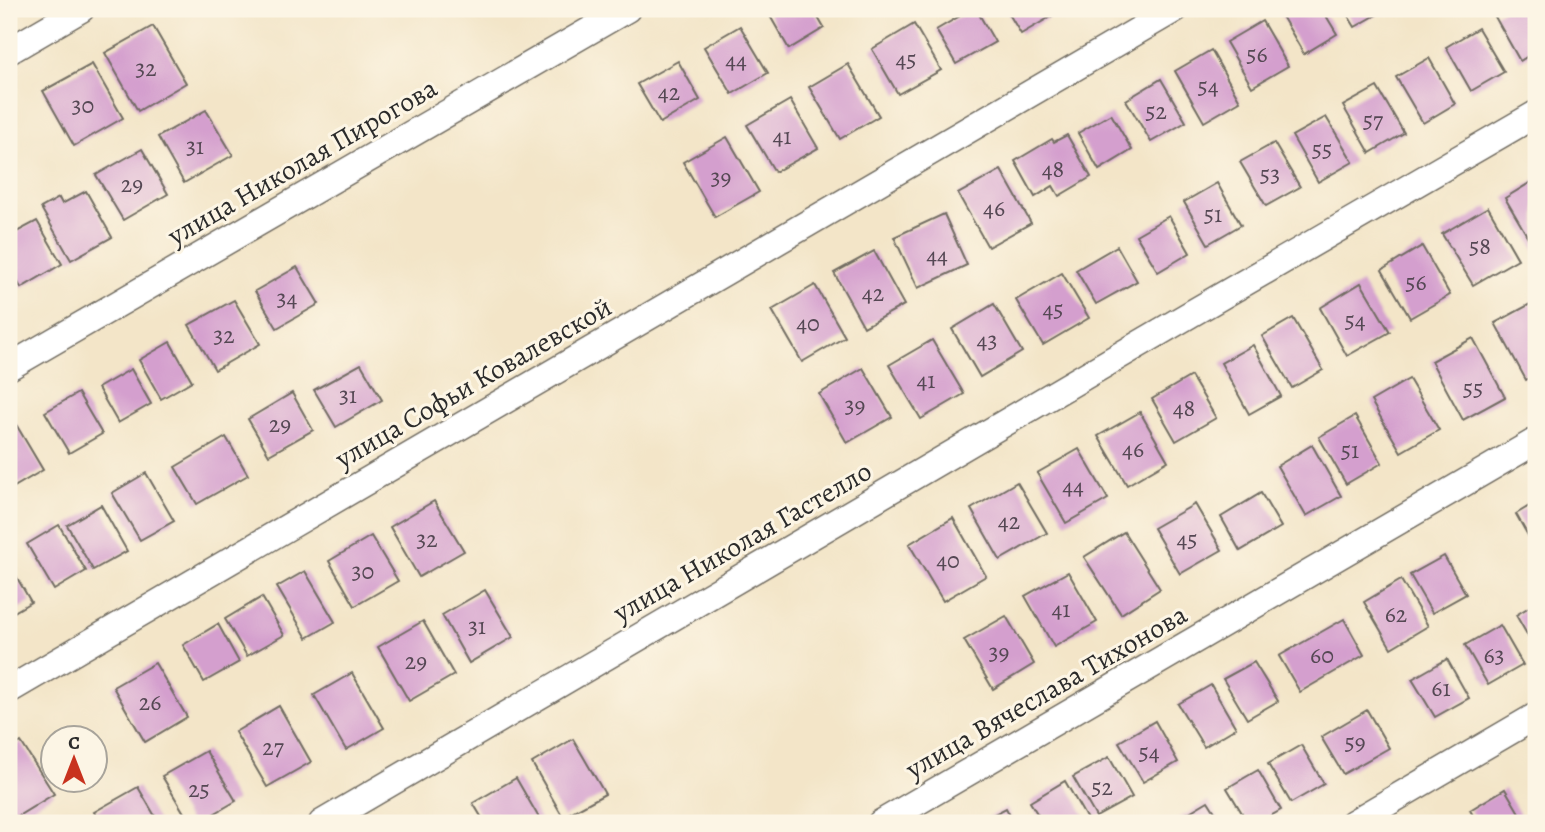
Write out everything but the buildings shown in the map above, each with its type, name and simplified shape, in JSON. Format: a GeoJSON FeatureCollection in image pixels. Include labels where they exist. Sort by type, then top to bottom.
{"type":"FeatureCollection","features":[{"type":"Feature","properties":{"kind":"street"},"geometry":{"type":"LineString","coordinates":[[9,51],[81,9]]}},
{"type":"Feature","properties":{"kind":"street","name":"улица Николая Пирогова"},"geometry":{"type":"LineString","coordinates":[[9,367],[627,9]]}},
{"type":"Feature","properties":{"kind":"street","name":"улица Софьи Ковалевской"},"geometry":{"type":"LineString","coordinates":[[9,690],[1175,9]]}},
{"type":"Feature","properties":{"kind":"street","name":"улица Николая Гастелло"},"geometry":{"type":"LineString","coordinates":[[322,823],[1536,114]]}},
{"type":"Feature","properties":{"kind":"street","name":"улица Вячеслава Тихонова"},"geometry":{"type":"LineString","coordinates":[[881,823],[1536,441]]}},
{"type":"Feature","properties":{"kind":"street"},"geometry":{"type":"LineString","coordinates":[[1359,820],[1536,716]]}}]}
